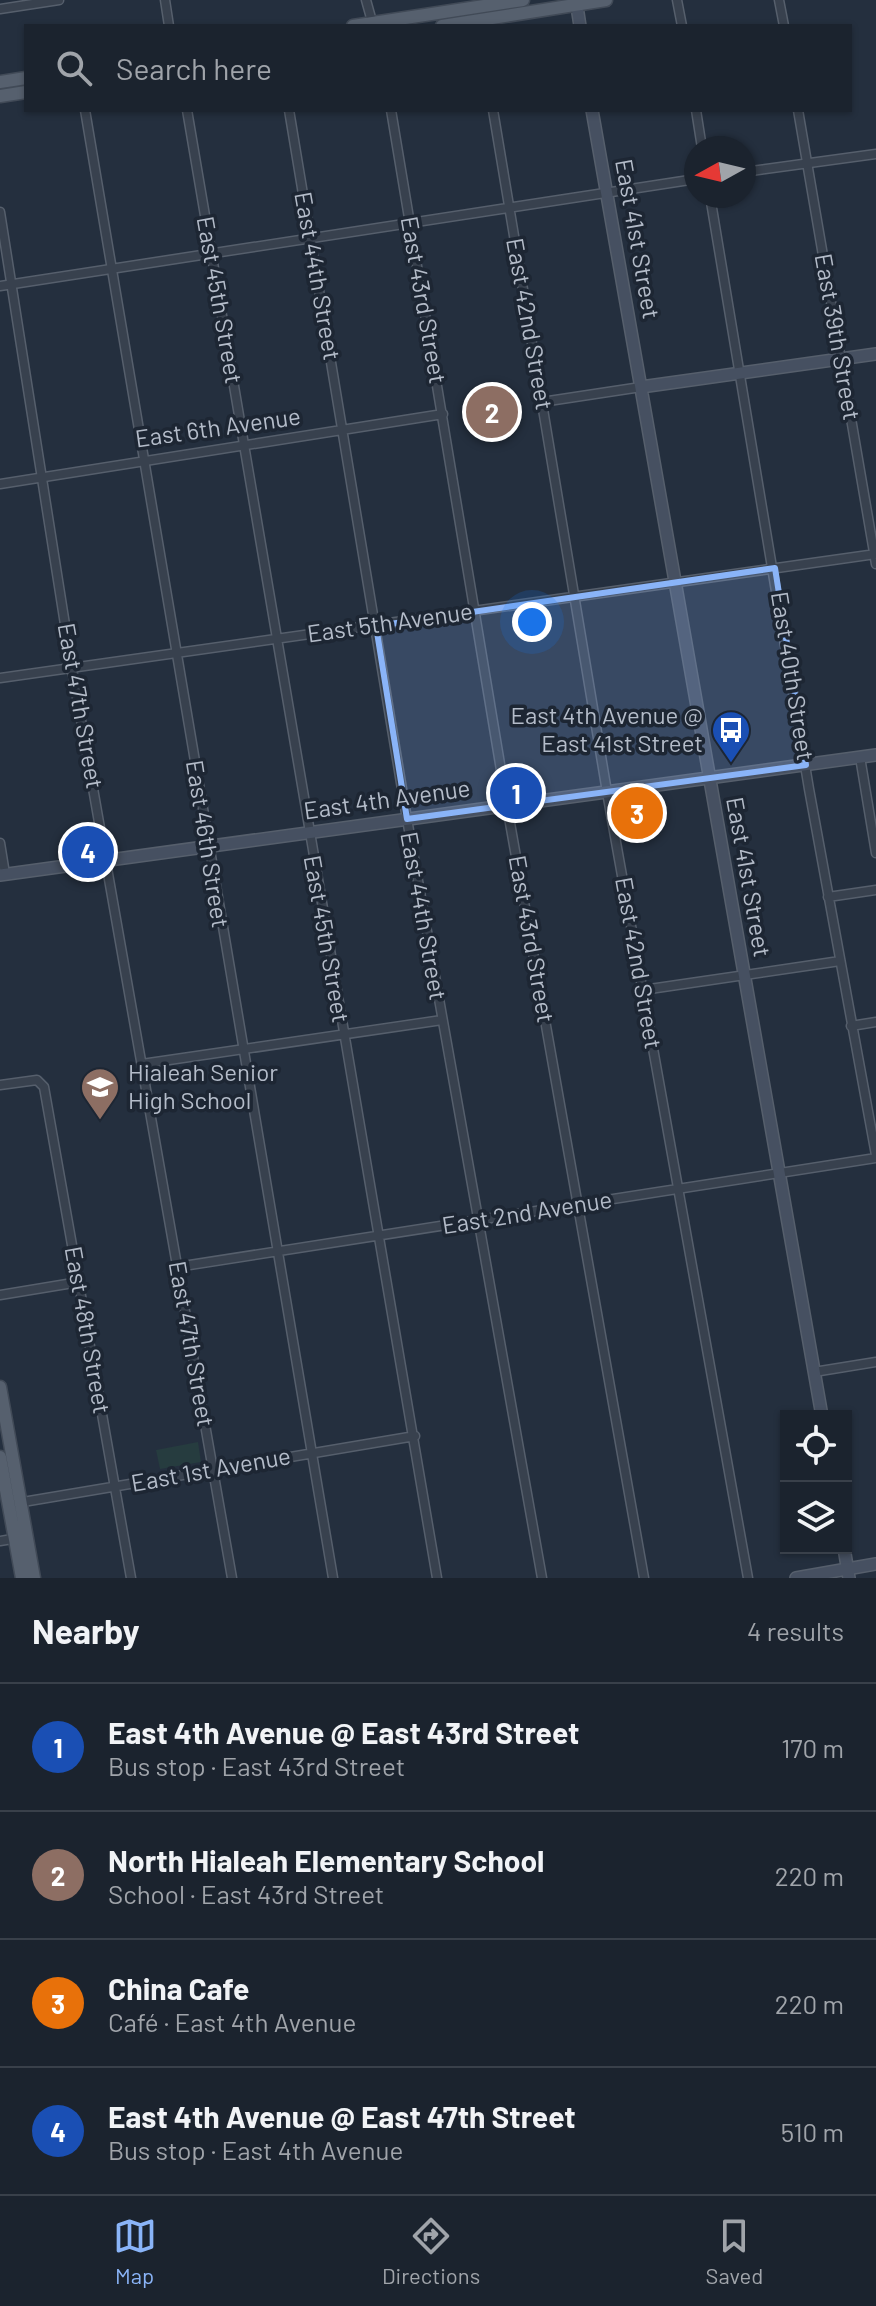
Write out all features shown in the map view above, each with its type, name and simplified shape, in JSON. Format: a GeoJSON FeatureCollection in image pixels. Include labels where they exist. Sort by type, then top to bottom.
{"type":"FeatureCollection","features":[{"type":"Feature","properties":{"kind":"main road"},"geometry":{"type":"LineString","coordinates":[[373,24],[478,18],[523,0]]}},
{"type":"Feature","properties":{"kind":"main road"},"geometry":{"type":"LineString","coordinates":[[451,24],[576,2],[606,0]]}},
{"type":"Feature","properties":{"kind":"main road"},"geometry":{"type":"LineString","coordinates":[[0,82],[24,78]]}},
{"type":"Feature","properties":{"kind":"main road"},"geometry":{"type":"LineString","coordinates":[[0,96],[24,92]]}},
{"type":"Feature","properties":{"kind":"main road"},"geometry":{"type":"LineString","coordinates":[[0,1387],[20,1538],[22,1578]]}},
{"type":"Feature","properties":{"kind":"main road"},"geometry":{"type":"LineString","coordinates":[[0,1459],[14,1503]]}},
{"type":"Feature","properties":{"kind":"main road"},"geometry":{"type":"LineString","coordinates":[[20,1538],[34,1578]]}},
{"type":"Feature","properties":{"kind":"street"},"geometry":{"type":"LineString","coordinates":[[0,9],[59,0]]}},
{"type":"Feature","properties":{"kind":"street"},"geometry":{"type":"LineString","coordinates":[[165,0],[169,24]]}},
{"type":"Feature","properties":{"kind":"street"},"geometry":{"type":"LineString","coordinates":[[366,0],[373,24]]}},
{"type":"Feature","properties":{"kind":"street"},"geometry":{"type":"LineString","coordinates":[[677,0],[682,24]]}},
{"type":"Feature","properties":{"kind":"street"},"geometry":{"type":"LineString","coordinates":[[779,0],[784,24]]}},
{"type":"Feature","properties":{"kind":"street"},"geometry":{"type":"LineString","coordinates":[[576,2],[580,24]]}},
{"type":"Feature","properties":{"kind":"street","name":"East 46th Street"},"geometry":{"type":"LineString","coordinates":[[85,112],[207,847],[333,1578]]}},
{"type":"Feature","properties":{"kind":"street","name":"East 45th Street"},"geometry":{"type":"LineString","coordinates":[[187,112],[307,833],[415,1436],[437,1578]]}},
{"type":"Feature","properties":{"kind":"street","name":"East 44th Street"},"geometry":{"type":"LineString","coordinates":[[289,112],[407,819],[542,1578]]}},
{"type":"Feature","properties":{"kind":"street","name":"East 43rd Street"},"geometry":{"type":"LineString","coordinates":[[391,112],[507,806],[644,1578]]}},
{"type":"Feature","properties":{"kind":"street","name":"East 42nd Street"},"geometry":{"type":"LineString","coordinates":[[493,112],[607,792],[748,1578]]}},
{"type":"Feature","properties":{"kind":"street","name":"East 41st Street"},"geometry":{"type":"LineString","coordinates":[[592,112],[821,1410]]}},
{"type":"Feature","properties":{"kind":"street"},"geometry":{"type":"LineString","coordinates":[[696,112],[700,136]]}},
{"type":"Feature","properties":{"kind":"street","name":"East 39th Street"},"geometry":{"type":"LineString","coordinates":[[798,112],[875,557]]}},
{"type":"Feature","properties":{"kind":"street"},"geometry":{"type":"LineString","coordinates":[[756,170],[876,154]]}},
{"type":"Feature","properties":{"kind":"street"},"geometry":{"type":"LineString","coordinates":[[0,286],[684,181]]}},
{"type":"Feature","properties":{"kind":"street","name":"East 40th Street"},"geometry":{"type":"LineString","coordinates":[[712,208],[828,897],[876,1156]]}},
{"type":"Feature","properties":{"kind":"street","name":"East 47th Street"},"geometry":{"type":"LineString","coordinates":[[0,212],[72,669],[232,1578]]}},
{"type":"Feature","properties":{"kind":"street"},"geometry":{"type":"LineString","coordinates":[[542,402],[876,354]]}},
{"type":"Feature","properties":{"kind":"street","name":"East 6th Avenue"},"geometry":{"type":"LineString","coordinates":[[0,484],[443,414]]}},
{"type":"Feature","properties":{"kind":"street","name":"East 5th Avenue"},"geometry":{"type":"LineString","coordinates":[[0,678],[673,582],[875,557]]}},
{"type":"Feature","properties":{"kind":"street","name":"East 4th Avenue"},"geometry":{"type":"LineString","coordinates":[[2,875],[876,755]]}},
{"type":"Feature","properties":{"kind":"street"},"geometry":{"type":"LineString","coordinates":[[860,757],[876,853]]}},
{"type":"Feature","properties":{"kind":"street"},"geometry":{"type":"LineString","coordinates":[[0,843],[2,875]]}},
{"type":"Feature","properties":{"kind":"street"},"geometry":{"type":"LineString","coordinates":[[828,897],[876,890]]}},
{"type":"Feature","properties":{"kind":"street"},"geometry":{"type":"LineString","coordinates":[[643,990],[840,961]]}},
{"type":"Feature","properties":{"kind":"street"},"geometry":{"type":"LineString","coordinates":[[142,1064],[442,1020]]}},
{"type":"Feature","properties":{"kind":"street"},"geometry":{"type":"LineString","coordinates":[[851,1026],[876,1022]]}},
{"type":"Feature","properties":{"kind":"street","name":"East 48th Street"},"geometry":{"type":"LineString","coordinates":[[0,1085],[41,1082],[131,1578]]}},
{"type":"Feature","properties":{"kind":"street","name":"East 2nd Avenue"},"geometry":{"type":"LineString","coordinates":[[177,1267],[780,1174],[876,1156]]}},
{"type":"Feature","properties":{"kind":"street"},"geometry":{"type":"LineString","coordinates":[[0,1295],[79,1282]]}},
{"type":"Feature","properties":{"kind":"street"},"geometry":{"type":"LineString","coordinates":[[814,1372],[876,1362]]}},
{"type":"Feature","properties":{"kind":"street","name":"East 1st Avenue"},"geometry":{"type":"LineString","coordinates":[[14,1503],[415,1436]]}},
{"type":"Feature","properties":{"kind":"street"},"geometry":{"type":"LineString","coordinates":[[0,1541],[20,1538]]}},
{"type":"Feature","properties":{"kind":"street"},"geometry":{"type":"LineString","coordinates":[[845,1554],[848,1574]]}},
{"type":"Feature","properties":{"kind":"street"},"geometry":{"type":"LineString","coordinates":[[796,1578],[848,1574],[876,1564]]}},
{"type":"Feature","properties":{"kind":"highlighted area"},"geometry":{"type":"Polygon","coordinates":[[[775,568],[806,765],[407,819],[376,626],[775,568]]]}},
{"type":"Feature","properties":{"kind":"green space"},"geometry":{"type":"Polygon","coordinates":[[[198,1442],[201,1462],[160,1469],[156,1450],[198,1442]]]}},
{"type":"Feature","properties":{"kind":"place","name":"North Hialeah Elementary School"},"geometry":{"type":"Point","coordinates":[492,412]}},
{"type":"Feature","properties":{"kind":"place","name":"East 4th Avenue @ East 41st Street"},"geometry":{"type":"Point","coordinates":[731,764]}},
{"type":"Feature","properties":{"kind":"place","name":"East 4th Avenue @ East 43rd Street"},"geometry":{"type":"Point","coordinates":[516,793]}},
{"type":"Feature","properties":{"kind":"place","name":"China Cafe"},"geometry":{"type":"Point","coordinates":[637,813]}},
{"type":"Feature","properties":{"kind":"place","name":"East 4th Avenue @ East 47th Street"},"geometry":{"type":"Point","coordinates":[88,852]}},
{"type":"Feature","properties":{"kind":"place","name":"Hialeah Senior High School"},"geometry":{"type":"Point","coordinates":[100,1121]}}]}
